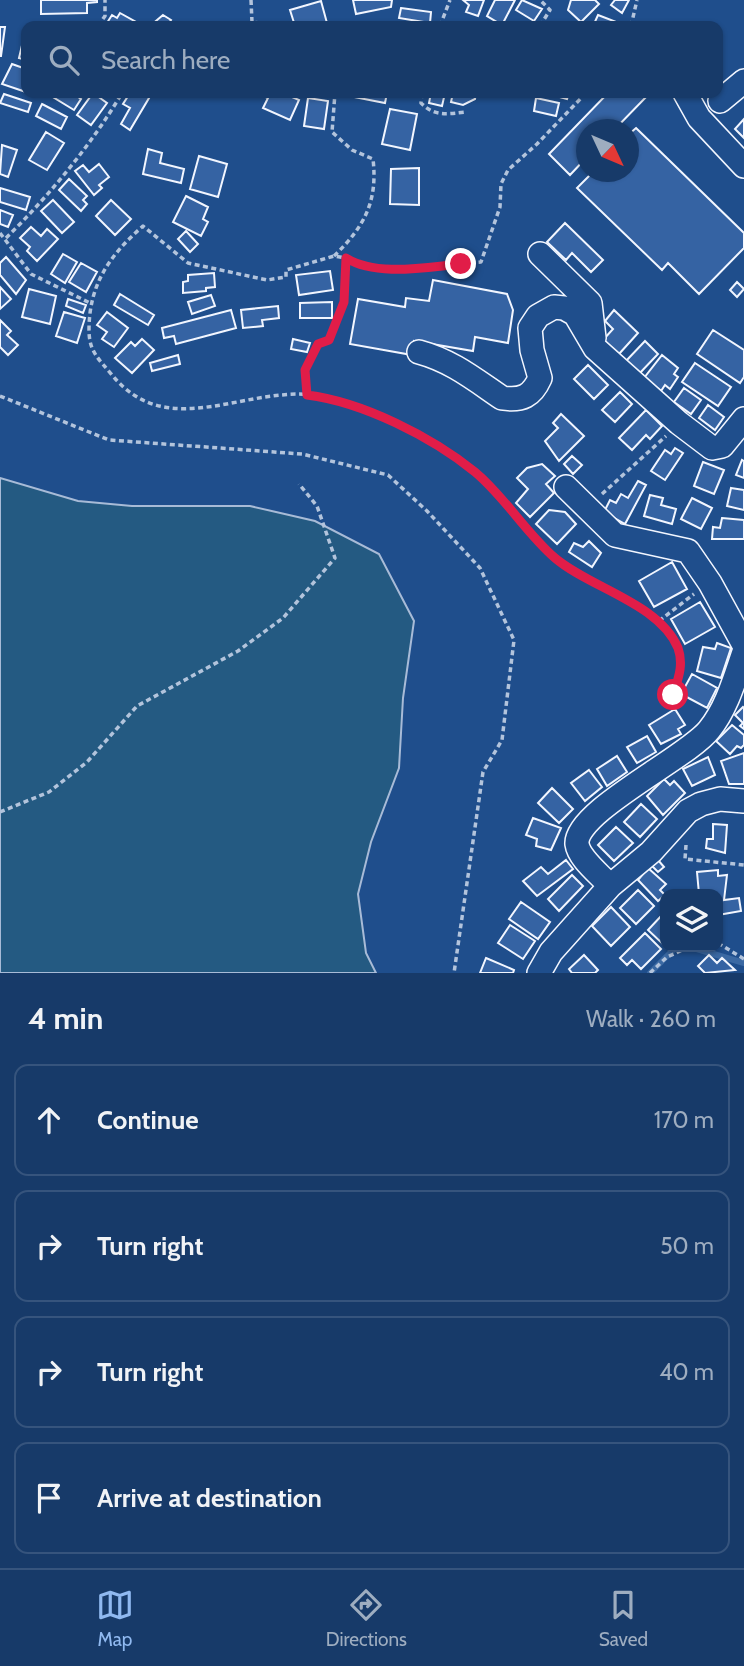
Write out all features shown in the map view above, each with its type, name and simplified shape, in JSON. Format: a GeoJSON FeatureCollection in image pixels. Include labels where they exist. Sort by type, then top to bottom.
{"type":"FeatureCollection","features":[{"type":"Feature","properties":{"kind":"street"},"geometry":{"type":"LineString","coordinates":[[720,101],[744,81]]}},
{"type":"Feature","properties":{"kind":"street"},"geometry":{"type":"LineString","coordinates":[[688,98],[699,118],[744,166]]}},
{"type":"Feature","properties":{"kind":"street"},"geometry":{"type":"LineString","coordinates":[[540,254],[590,303],[595,348]]}},
{"type":"Feature","properties":{"kind":"street"},"geometry":{"type":"LineString","coordinates":[[419,352],[442,358],[502,398],[515,400],[527,397],[536,389],[541,378],[532,350],[530,328],[538,316],[554,307],[575,314],[595,348],[679,424],[712,448],[722,446],[744,419]]}},
{"type":"Feature","properties":{"kind":"street"},"geometry":{"type":"LineString","coordinates":[[566,488],[615,535],[688,551],[710,583],[744,645]]}},
{"type":"Feature","properties":{"kind":"street"},"geometry":{"type":"LineString","coordinates":[[610,886],[581,853],[577,844],[579,834],[599,812],[709,732],[731,690],[744,652]]}},
{"type":"Feature","properties":{"kind":"street"},"geometry":{"type":"LineString","coordinates":[[539,973],[551,952],[610,886],[651,852],[688,811],[720,799],[744,801]]}},
{"type":"Feature","properties":{"kind":"path"},"geometry":{"type":"LineString","coordinates":[[102,21],[105,16],[105,0]]}},
{"type":"Feature","properties":{"kind":"path"},"geometry":{"type":"LineString","coordinates":[[251,0],[252,21]]}},
{"type":"Feature","properties":{"kind":"path"},"geometry":{"type":"LineString","coordinates":[[442,21],[450,0]]}},
{"type":"Feature","properties":{"kind":"path"},"geometry":{"type":"LineString","coordinates":[[540,0],[550,10],[543,21]]}},
{"type":"Feature","properties":{"kind":"path"},"geometry":{"type":"LineString","coordinates":[[632,21],[637,0]]}},
{"type":"Feature","properties":{"kind":"path"},"geometry":{"type":"LineString","coordinates":[[92,304],[32,274],[2,236],[34,209],[106,120],[119,98]]}},
{"type":"Feature","properties":{"kind":"path"},"geometry":{"type":"LineString","coordinates":[[334,256],[352,238],[365,216],[376,186],[373,159],[352,150],[332,132],[335,98]]}},
{"type":"Feature","properties":{"kind":"path"},"geometry":{"type":"LineString","coordinates":[[422,98],[421,103],[431,113],[445,115],[466,111]]}},
{"type":"Feature","properties":{"kind":"path"},"geometry":{"type":"LineString","coordinates":[[581,98],[508,170],[501,184],[500,207],[481,262],[408,268],[359,266],[346,258],[334,256],[286,270],[286,277],[267,280],[188,263],[143,226],[108,260],[92,304],[89,330],[92,353],[124,390],[146,404],[169,410],[197,409],[285,393],[327,398],[412,430],[475,473],[556,559],[659,621],[678,648],[681,667],[673,695]]}},
{"type":"Feature","properties":{"kind":"path"},"geometry":{"type":"LineString","coordinates":[[307,395],[305,370],[318,344],[329,340],[344,302],[346,258]]}},
{"type":"Feature","properties":{"kind":"path"},"geometry":{"type":"LineString","coordinates":[[0,396],[109,440],[302,454],[388,475],[427,511],[480,568],[514,640],[502,740],[482,772],[454,973]]}},
{"type":"Feature","properties":{"kind":"path"},"geometry":{"type":"LineString","coordinates":[[587,507],[679,424]]}},
{"type":"Feature","properties":{"kind":"path"},"geometry":{"type":"LineString","coordinates":[[0,812],[49,792],[88,762],[137,706],[238,651],[290,610],[335,558],[317,506],[299,484]]}},
{"type":"Feature","properties":{"kind":"path"},"geometry":{"type":"LineString","coordinates":[[659,621],[710,583]]}},
{"type":"Feature","properties":{"kind":"path"},"geometry":{"type":"LineString","coordinates":[[688,811],[685,859],[744,865]]}},
{"type":"Feature","properties":{"kind":"path"},"geometry":{"type":"LineString","coordinates":[[723,946],[744,959]]}},
{"type":"Feature","properties":{"kind":"path"},"geometry":{"type":"LineString","coordinates":[[650,973],[667,957],[678,952]]}},
{"type":"Feature","properties":{"kind":"shaded area"},"geometry":{"type":"Polygon","coordinates":[[[0,478],[78,501],[132,506],[250,506],[315,521],[379,554],[414,621],[403,698],[399,768],[371,842],[358,894],[366,953],[376,973],[0,973],[0,478]]]}},
{"type":"Feature","properties":{"kind":"building"},"geometry":{"type":"Polygon","coordinates":[[[41,0],[97,2],[87,3],[87,13],[41,14],[41,0]]]}},
{"type":"Feature","properties":{"kind":"building"},"geometry":{"type":"Polygon","coordinates":[[[353,0],[392,0],[391,7],[356,14],[353,0]]]}},
{"type":"Feature","properties":{"kind":"building"},"geometry":{"type":"Polygon","coordinates":[[[463,0],[484,0],[478,16],[466,12],[469,5],[463,0]]]}},
{"type":"Feature","properties":{"kind":"building"},"geometry":{"type":"Polygon","coordinates":[[[495,0],[515,0],[504,21],[495,21],[487,16],[495,0]]]}},
{"type":"Feature","properties":{"kind":"building"},"geometry":{"type":"Polygon","coordinates":[[[522,0],[542,9],[534,21],[516,10],[522,0]]]}},
{"type":"Feature","properties":{"kind":"building"},"geometry":{"type":"Polygon","coordinates":[[[571,0],[595,0],[599,4],[582,21],[568,10],[571,0]]]}},
{"type":"Feature","properties":{"kind":"building"},"geometry":{"type":"Polygon","coordinates":[[[615,0],[629,0],[622,13],[611,5],[615,0]]]}},
{"type":"Feature","properties":{"kind":"building"},"geometry":{"type":"Polygon","coordinates":[[[321,1],[326,21],[293,21],[290,10],[321,1]]]}},
{"type":"Feature","properties":{"kind":"building"},"geometry":{"type":"Polygon","coordinates":[[[401,8],[431,12],[430,21],[399,18],[401,8]]]}},
{"type":"Feature","properties":{"kind":"building"},"geometry":{"type":"Polygon","coordinates":[[[120,13],[134,21],[108,21],[112,15],[117,18],[120,13]]]}},
{"type":"Feature","properties":{"kind":"building"},"geometry":{"type":"Polygon","coordinates":[[[163,15],[171,20],[170,21],[156,21],[163,15]]]}},
{"type":"Feature","properties":{"kind":"building"},"geometry":{"type":"Polygon","coordinates":[[[598,15],[614,21],[595,21],[598,15]]]}},
{"type":"Feature","properties":{"kind":"building"},"geometry":{"type":"Polygon","coordinates":[[[0,27],[5,27],[1,56],[0,56],[0,27]]]}},
{"type":"Feature","properties":{"kind":"building"},"geometry":{"type":"Polygon","coordinates":[[[12,64],[21,67],[21,90],[2,84],[12,64]]]}},
{"type":"Feature","properties":{"kind":"building"},"geometry":{"type":"Polygon","coordinates":[[[4,94],[31,103],[28,112],[0,103],[4,94]]]}},
{"type":"Feature","properties":{"kind":"building"},"geometry":{"type":"Polygon","coordinates":[[[54,98],[80,98],[74,110],[54,98]]]}},
{"type":"Feature","properties":{"kind":"building"},"geometry":{"type":"Polygon","coordinates":[[[89,98],[100,98],[107,103],[91,125],[77,115],[89,98]]]}},
{"type":"Feature","properties":{"kind":"building"},"geometry":{"type":"Polygon","coordinates":[[[127,98],[149,98],[130,130],[121,124],[130,108],[123,104],[127,98]]]}},
{"type":"Feature","properties":{"kind":"building"},"geometry":{"type":"Polygon","coordinates":[[[268,98],[299,100],[290,120],[263,108],[268,98]]]}},
{"type":"Feature","properties":{"kind":"building"},"geometry":{"type":"Polygon","coordinates":[[[308,98],[328,101],[324,129],[304,126],[308,98]]]}},
{"type":"Feature","properties":{"kind":"building"},"geometry":{"type":"Polygon","coordinates":[[[359,98],[386,98],[385,103],[359,98]]]}},
{"type":"Feature","properties":{"kind":"building"},"geometry":{"type":"Polygon","coordinates":[[[430,98],[444,98],[442,106],[429,103],[430,98]]]}},
{"type":"Feature","properties":{"kind":"building"},"geometry":{"type":"Polygon","coordinates":[[[452,98],[475,98],[463,105],[451,102],[452,98]]]}},
{"type":"Feature","properties":{"kind":"building"},"geometry":{"type":"Polygon","coordinates":[[[536,98],[559,103],[556,116],[534,111],[536,98]]]}},
{"type":"Feature","properties":{"kind":"building"},"geometry":{"type":"Polygon","coordinates":[[[603,98],[645,98],[625,119],[583,119],[603,98]]]}},
{"type":"Feature","properties":{"kind":"building"},"geometry":{"type":"Polygon","coordinates":[[[42,104],[67,117],[61,129],[36,116],[42,104]]]}},
{"type":"Feature","properties":{"kind":"building"},"geometry":{"type":"Polygon","coordinates":[[[390,109],[417,114],[410,150],[382,144],[390,109]]]}},
{"type":"Feature","properties":{"kind":"building"},"geometry":{"type":"Polygon","coordinates":[[[744,119],[744,138],[735,129],[744,119]]]}},
{"type":"Feature","properties":{"kind":"building"},"geometry":{"type":"Polygon","coordinates":[[[576,126],[576,169],[570,175],[549,154],[576,126]]]}},
{"type":"Feature","properties":{"kind":"building"},"geometry":{"type":"Polygon","coordinates":[[[639,131],[744,233],[744,248],[699,294],[668,263],[662,270],[577,188],[583,182],[639,182],[639,131]]]}},
{"type":"Feature","properties":{"kind":"building"},"geometry":{"type":"Polygon","coordinates":[[[46,132],[64,143],[47,170],[29,160],[46,132]]]}},
{"type":"Feature","properties":{"kind":"building"},"geometry":{"type":"Polygon","coordinates":[[[2,145],[17,150],[8,177],[0,174],[2,145]]]}},
{"type":"Feature","properties":{"kind":"building"},"geometry":{"type":"Polygon","coordinates":[[[148,149],[162,153],[160,163],[184,169],[181,183],[143,174],[148,149]]]}},
{"type":"Feature","properties":{"kind":"building"},"geometry":{"type":"Polygon","coordinates":[[[199,156],[227,164],[218,197],[190,189],[199,156]]]}},
{"type":"Feature","properties":{"kind":"building"},"geometry":{"type":"Polygon","coordinates":[[[99,164],[109,177],[99,185],[102,188],[94,195],[75,171],[83,165],[89,172],[99,164]]]}},
{"type":"Feature","properties":{"kind":"building"},"geometry":{"type":"Polygon","coordinates":[[[419,168],[419,205],[390,204],[391,169],[419,168]]]}},
{"type":"Feature","properties":{"kind":"building"},"geometry":{"type":"Polygon","coordinates":[[[69,179],[87,196],[83,200],[87,204],[81,211],[59,190],[69,179]]]}},
{"type":"Feature","properties":{"kind":"building"},"geometry":{"type":"Polygon","coordinates":[[[0,188],[30,197],[26,210],[0,202],[0,188]]]}},
{"type":"Feature","properties":{"kind":"building"},"geometry":{"type":"Polygon","coordinates":[[[186,196],[208,207],[203,219],[208,222],[201,236],[173,222],[186,196]]]}},
{"type":"Feature","properties":{"kind":"building"},"geometry":{"type":"Polygon","coordinates":[[[53,200],[74,222],[62,233],[41,211],[53,200]]]}},
{"type":"Feature","properties":{"kind":"building"},"geometry":{"type":"Polygon","coordinates":[[[111,200],[131,219],[115,235],[96,216],[111,200]]]}},
{"type":"Feature","properties":{"kind":"building"},"geometry":{"type":"Polygon","coordinates":[[[0,210],[13,215],[8,227],[0,224],[0,210]]]}},
{"type":"Feature","properties":{"kind":"building"},"geometry":{"type":"Polygon","coordinates":[[[565,223],[603,260],[591,272],[572,253],[566,260],[547,242],[565,223]]]}},
{"type":"Feature","properties":{"kind":"building"},"geometry":{"type":"Polygon","coordinates":[[[31,227],[41,236],[47,229],[58,239],[37,261],[27,251],[30,247],[20,238],[31,227]]]}},
{"type":"Feature","properties":{"kind":"building"},"geometry":{"type":"Polygon","coordinates":[[[186,231],[198,244],[190,252],[178,239],[186,231]]]}},
{"type":"Feature","properties":{"kind":"building"},"geometry":{"type":"Polygon","coordinates":[[[63,254],[77,262],[65,283],[51,274],[63,254]]]}},
{"type":"Feature","properties":{"kind":"building"},"geometry":{"type":"Polygon","coordinates":[[[6,257],[26,280],[16,294],[0,275],[0,263],[6,257]]]}},
{"type":"Feature","properties":{"kind":"building"},"geometry":{"type":"Polygon","coordinates":[[[81,263],[97,272],[86,292],[69,282],[81,263]]]}},
{"type":"Feature","properties":{"kind":"building"},"geometry":{"type":"Polygon","coordinates":[[[330,271],[333,290],[299,295],[296,275],[330,271]]]}},
{"type":"Feature","properties":{"kind":"building"},"geometry":{"type":"Polygon","coordinates":[[[214,273],[215,287],[206,288],[206,291],[183,293],[183,282],[188,281],[188,275],[214,273]]]}},
{"type":"Feature","properties":{"kind":"building"},"geometry":{"type":"Polygon","coordinates":[[[433,280],[507,294],[513,310],[508,343],[475,337],[473,351],[414,341],[412,355],[350,344],[358,299],[405,307],[406,298],[429,301],[433,280]]]}},
{"type":"Feature","properties":{"kind":"building"},"geometry":{"type":"Polygon","coordinates":[[[737,282],[744,289],[737,297],[730,290],[737,282]]]}},
{"type":"Feature","properties":{"kind":"building"},"geometry":{"type":"Polygon","coordinates":[[[0,287],[11,299],[0,309],[0,287]]]}},
{"type":"Feature","properties":{"kind":"building"},"geometry":{"type":"Polygon","coordinates":[[[29,289],[56,296],[50,324],[22,317],[29,289]]]}},
{"type":"Feature","properties":{"kind":"building"},"geometry":{"type":"Polygon","coordinates":[[[120,294],[154,315],[148,325],[114,305],[120,294]]]}},
{"type":"Feature","properties":{"kind":"building"},"geometry":{"type":"Polygon","coordinates":[[[211,295],[215,306],[192,314],[188,302],[211,295]]]}},
{"type":"Feature","properties":{"kind":"building"},"geometry":{"type":"Polygon","coordinates":[[[68,299],[86,305],[83,313],[66,306],[68,299]]]}},
{"type":"Feature","properties":{"kind":"building"},"geometry":{"type":"Polygon","coordinates":[[[332,302],[332,318],[300,318],[300,303],[332,302]]]}},
{"type":"Feature","properties":{"kind":"building"},"geometry":{"type":"Polygon","coordinates":[[[278,306],[279,318],[262,320],[263,326],[243,328],[241,310],[278,306]]]}},
{"type":"Feature","properties":{"kind":"building"},"geometry":{"type":"Polygon","coordinates":[[[231,310],[236,328],[176,344],[174,336],[164,338],[162,328],[231,310]]]}},
{"type":"Feature","properties":{"kind":"building"},"geometry":{"type":"Polygon","coordinates":[[[614,310],[638,333],[619,354],[603,340],[613,329],[605,321],[614,310]]]}},
{"type":"Feature","properties":{"kind":"building"},"geometry":{"type":"Polygon","coordinates":[[[64,312],[85,318],[77,343],[56,336],[64,312]]]}},
{"type":"Feature","properties":{"kind":"building"},"geometry":{"type":"Polygon","coordinates":[[[107,312],[128,328],[114,347],[102,339],[107,332],[97,325],[107,312]]]}},
{"type":"Feature","properties":{"kind":"building"},"geometry":{"type":"Polygon","coordinates":[[[0,320],[11,331],[7,335],[18,345],[8,355],[0,347],[0,320]]]}},
{"type":"Feature","properties":{"kind":"building"},"geometry":{"type":"Polygon","coordinates":[[[713,330],[744,350],[744,377],[740,383],[697,354],[713,330]]]}},
{"type":"Feature","properties":{"kind":"building"},"geometry":{"type":"Polygon","coordinates":[[[142,339],[154,350],[132,373],[115,358],[131,342],[135,346],[142,339]]]}},
{"type":"Feature","properties":{"kind":"building"},"geometry":{"type":"Polygon","coordinates":[[[293,339],[310,343],[307,352],[291,349],[293,339]]]}},
{"type":"Feature","properties":{"kind":"building"},"geometry":{"type":"Polygon","coordinates":[[[645,341],[658,354],[638,375],[625,362],[645,341]]]}},
{"type":"Feature","properties":{"kind":"building"},"geometry":{"type":"Polygon","coordinates":[[[178,355],[180,364],[152,371],[150,363],[178,355]]]}},
{"type":"Feature","properties":{"kind":"building"},"geometry":{"type":"Polygon","coordinates":[[[662,355],[678,368],[674,374],[678,377],[670,389],[665,385],[661,391],[644,378],[662,355]]]}},
{"type":"Feature","properties":{"kind":"building"},"geometry":{"type":"Polygon","coordinates":[[[695,363],[731,387],[718,406],[682,382],[695,363]]]}},
{"type":"Feature","properties":{"kind":"building"},"geometry":{"type":"Polygon","coordinates":[[[588,365],[608,385],[594,399],[574,379],[588,365]]]}},
{"type":"Feature","properties":{"kind":"building"},"geometry":{"type":"Polygon","coordinates":[[[684,388],[701,400],[691,414],[674,402],[684,388]]]}},
{"type":"Feature","properties":{"kind":"building"},"geometry":{"type":"Polygon","coordinates":[[[620,392],[632,404],[615,422],[602,410],[620,392]]]}},
{"type":"Feature","properties":{"kind":"building"},"geometry":{"type":"Polygon","coordinates":[[[708,405],[724,417],[715,430],[699,418],[708,405]]]}},
{"type":"Feature","properties":{"kind":"building"},"geometry":{"type":"Polygon","coordinates":[[[646,410],[662,426],[650,439],[646,435],[632,450],[619,438],[646,410]]]}},
{"type":"Feature","properties":{"kind":"building"},"geometry":{"type":"Polygon","coordinates":[[[561,414],[584,436],[559,461],[545,441],[558,428],[553,423],[561,414]]]}},
{"type":"Feature","properties":{"kind":"building"},"geometry":{"type":"Polygon","coordinates":[[[675,448],[683,453],[665,480],[651,471],[665,450],[671,454],[675,448]]]}},
{"type":"Feature","properties":{"kind":"building"},"geometry":{"type":"Polygon","coordinates":[[[572,456],[582,465],[573,474],[564,464],[572,456]]]}},
{"type":"Feature","properties":{"kind":"building"},"geometry":{"type":"Polygon","coordinates":[[[742,460],[744,461],[744,478],[736,475],[742,460]]]}},
{"type":"Feature","properties":{"kind":"building"},"geometry":{"type":"Polygon","coordinates":[[[703,462],[724,470],[714,494],[694,486],[703,462]]]}},
{"type":"Feature","properties":{"kind":"building"},"geometry":{"type":"Polygon","coordinates":[[[542,464],[555,476],[546,484],[554,493],[530,517],[516,503],[528,489],[517,478],[527,468],[542,464]]]}},
{"type":"Feature","properties":{"kind":"building"},"geometry":{"type":"Polygon","coordinates":[[[638,481],[646,485],[625,524],[604,512],[610,500],[616,503],[621,494],[628,498],[638,481]]]}},
{"type":"Feature","properties":{"kind":"building"},"geometry":{"type":"Polygon","coordinates":[[[731,488],[744,490],[744,510],[727,506],[731,488]]]}},
{"type":"Feature","properties":{"kind":"building"},"geometry":{"type":"Polygon","coordinates":[[[650,495],[663,498],[661,505],[676,509],[672,524],[644,516],[650,495]]]}},
{"type":"Feature","properties":{"kind":"building"},"geometry":{"type":"Polygon","coordinates":[[[692,498],[712,508],[701,529],[681,519],[692,498]]]}},
{"type":"Feature","properties":{"kind":"building"},"geometry":{"type":"Polygon","coordinates":[[[549,510],[565,512],[576,524],[557,544],[536,524],[549,510]]]}},
{"type":"Feature","properties":{"kind":"building"},"geometry":{"type":"Polygon","coordinates":[[[722,518],[744,520],[744,539],[712,539],[713,527],[720,528],[722,518]]]}},
{"type":"Feature","properties":{"kind":"building"},"geometry":{"type":"Polygon","coordinates":[[[589,541],[601,553],[592,567],[569,552],[574,543],[583,547],[589,541]]]}},
{"type":"Feature","properties":{"kind":"building"},"geometry":{"type":"Polygon","coordinates":[[[672,562],[687,589],[654,607],[639,581],[672,562]]]}},
{"type":"Feature","properties":{"kind":"building"},"geometry":{"type":"Polygon","coordinates":[[[700,602],[715,627],[685,644],[671,619],[700,602]]]}},
{"type":"Feature","properties":{"kind":"building"},"geometry":{"type":"Polygon","coordinates":[[[717,643],[731,648],[721,678],[697,671],[703,647],[715,649],[717,643]]]}},
{"type":"Feature","properties":{"kind":"building"},"geometry":{"type":"Polygon","coordinates":[[[692,674],[717,688],[707,708],[681,694],[692,674]]]}},
{"type":"Feature","properties":{"kind":"building"},"geometry":{"type":"Polygon","coordinates":[[[743,707],[744,729],[740,726],[743,723],[735,715],[743,707]]]}},
{"type":"Feature","properties":{"kind":"building"},"geometry":{"type":"Polygon","coordinates":[[[675,709],[685,725],[678,729],[681,734],[661,744],[649,725],[675,709]]]}},
{"type":"Feature","properties":{"kind":"building"},"geometry":{"type":"Polygon","coordinates":[[[732,725],[744,735],[744,745],[741,748],[737,746],[730,754],[716,741],[732,725]]]}},
{"type":"Feature","properties":{"kind":"building"},"geometry":{"type":"Polygon","coordinates":[[[647,736],[656,752],[637,763],[627,747],[647,736]]]}},
{"type":"Feature","properties":{"kind":"building"},"geometry":{"type":"Polygon","coordinates":[[[744,753],[744,784],[729,784],[721,761],[744,753]]]}},
{"type":"Feature","properties":{"kind":"building"},"geometry":{"type":"Polygon","coordinates":[[[617,756],[627,772],[607,786],[597,769],[617,756]]]}},
{"type":"Feature","properties":{"kind":"building"},"geometry":{"type":"Polygon","coordinates":[[[708,757],[715,775],[692,786],[683,769],[708,757]]]}},
{"type":"Feature","properties":{"kind":"building"},"geometry":{"type":"Polygon","coordinates":[[[589,770],[602,787],[585,801],[571,783],[589,770]]]}},
{"type":"Feature","properties":{"kind":"building"},"geometry":{"type":"Polygon","coordinates":[[[664,779],[670,785],[674,781],[685,793],[663,815],[647,796],[664,779]]]}},
{"type":"Feature","properties":{"kind":"building"},"geometry":{"type":"Polygon","coordinates":[[[552,788],[573,809],[559,823],[538,803],[552,788]]]}},
{"type":"Feature","properties":{"kind":"building"},"geometry":{"type":"Polygon","coordinates":[[[641,804],[657,819],[640,837],[624,822],[641,804]]]}},
{"type":"Feature","properties":{"kind":"building"},"geometry":{"type":"Polygon","coordinates":[[[533,818],[561,828],[551,850],[536,846],[537,839],[526,835],[533,818]]]}},
{"type":"Feature","properties":{"kind":"building"},"geometry":{"type":"Polygon","coordinates":[[[713,824],[727,825],[725,853],[706,848],[707,839],[713,839],[713,824]]]}},
{"type":"Feature","properties":{"kind":"building"},"geometry":{"type":"Polygon","coordinates":[[[616,827],[633,843],[614,861],[598,845],[616,827]]]}},
{"type":"Feature","properties":{"kind":"building"},"geometry":{"type":"Polygon","coordinates":[[[566,860],[573,869],[537,896],[523,881],[541,867],[548,874],[566,860]]]}},
{"type":"Feature","properties":{"kind":"building"},"geometry":{"type":"Polygon","coordinates":[[[658,860],[664,867],[658,872],[652,866],[658,860]]]}},
{"type":"Feature","properties":{"kind":"building"},"geometry":{"type":"Polygon","coordinates":[[[648,868],[666,884],[660,889],[660,899],[658,901],[638,880],[648,868]]]}},
{"type":"Feature","properties":{"kind":"building"},"geometry":{"type":"Polygon","coordinates":[[[718,870],[718,876],[727,875],[724,900],[739,898],[741,911],[723,914],[723,889],[699,889],[697,872],[718,870]]]}},
{"type":"Feature","properties":{"kind":"building"},"geometry":{"type":"Polygon","coordinates":[[[572,875],[583,886],[559,911],[548,899],[572,875]]]}},
{"type":"Feature","properties":{"kind":"building"},"geometry":{"type":"Polygon","coordinates":[[[638,890],[654,906],[636,924],[620,908],[638,890]]]}},
{"type":"Feature","properties":{"kind":"building"},"geometry":{"type":"Polygon","coordinates":[[[521,902],[550,922],[538,939],[509,919],[521,902]]]}},
{"type":"Feature","properties":{"kind":"building"},"geometry":{"type":"Polygon","coordinates":[[[611,907],[630,927],[611,946],[592,926],[611,907]]]}},
{"type":"Feature","properties":{"kind":"building"},"geometry":{"type":"Polygon","coordinates":[[[660,917],[660,941],[648,930],[660,917]]]}},
{"type":"Feature","properties":{"kind":"building"},"geometry":{"type":"Polygon","coordinates":[[[510,925],[535,941],[523,959],[498,943],[510,925]]]}},
{"type":"Feature","properties":{"kind":"building"},"geometry":{"type":"Polygon","coordinates":[[[645,933],[660,948],[641,969],[632,960],[627,965],[620,958],[645,933]]]}},
{"type":"Feature","properties":{"kind":"building"},"geometry":{"type":"Polygon","coordinates":[[[584,955],[598,970],[595,973],[572,973],[569,969],[584,955]]]}},
{"type":"Feature","properties":{"kind":"building"},"geometry":{"type":"Polygon","coordinates":[[[709,955],[717,963],[722,958],[735,970],[705,973],[698,966],[709,955]]]}},
{"type":"Feature","properties":{"kind":"building"},"geometry":{"type":"Polygon","coordinates":[[[486,958],[514,970],[513,973],[480,973],[486,958]]]}},
{"type":"Feature","properties":{"kind":"waterway"},"geometry":{"type":"LineString","coordinates":[[650,973],[671,952]]}},
{"type":"Feature","properties":{"kind":"waterway"},"geometry":{"type":"LineString","coordinates":[[707,952],[744,963]]}},
{"type":"Feature","properties":{"kind":"route"},"geometry":{"type":"LineString","coordinates":[[461,264],[408,268],[359,266],[346,258],[344,302],[329,340],[318,344],[305,370],[307,395],[327,398],[412,430],[475,473],[556,559],[659,621],[678,648],[681,667],[673,695]]}}]}
